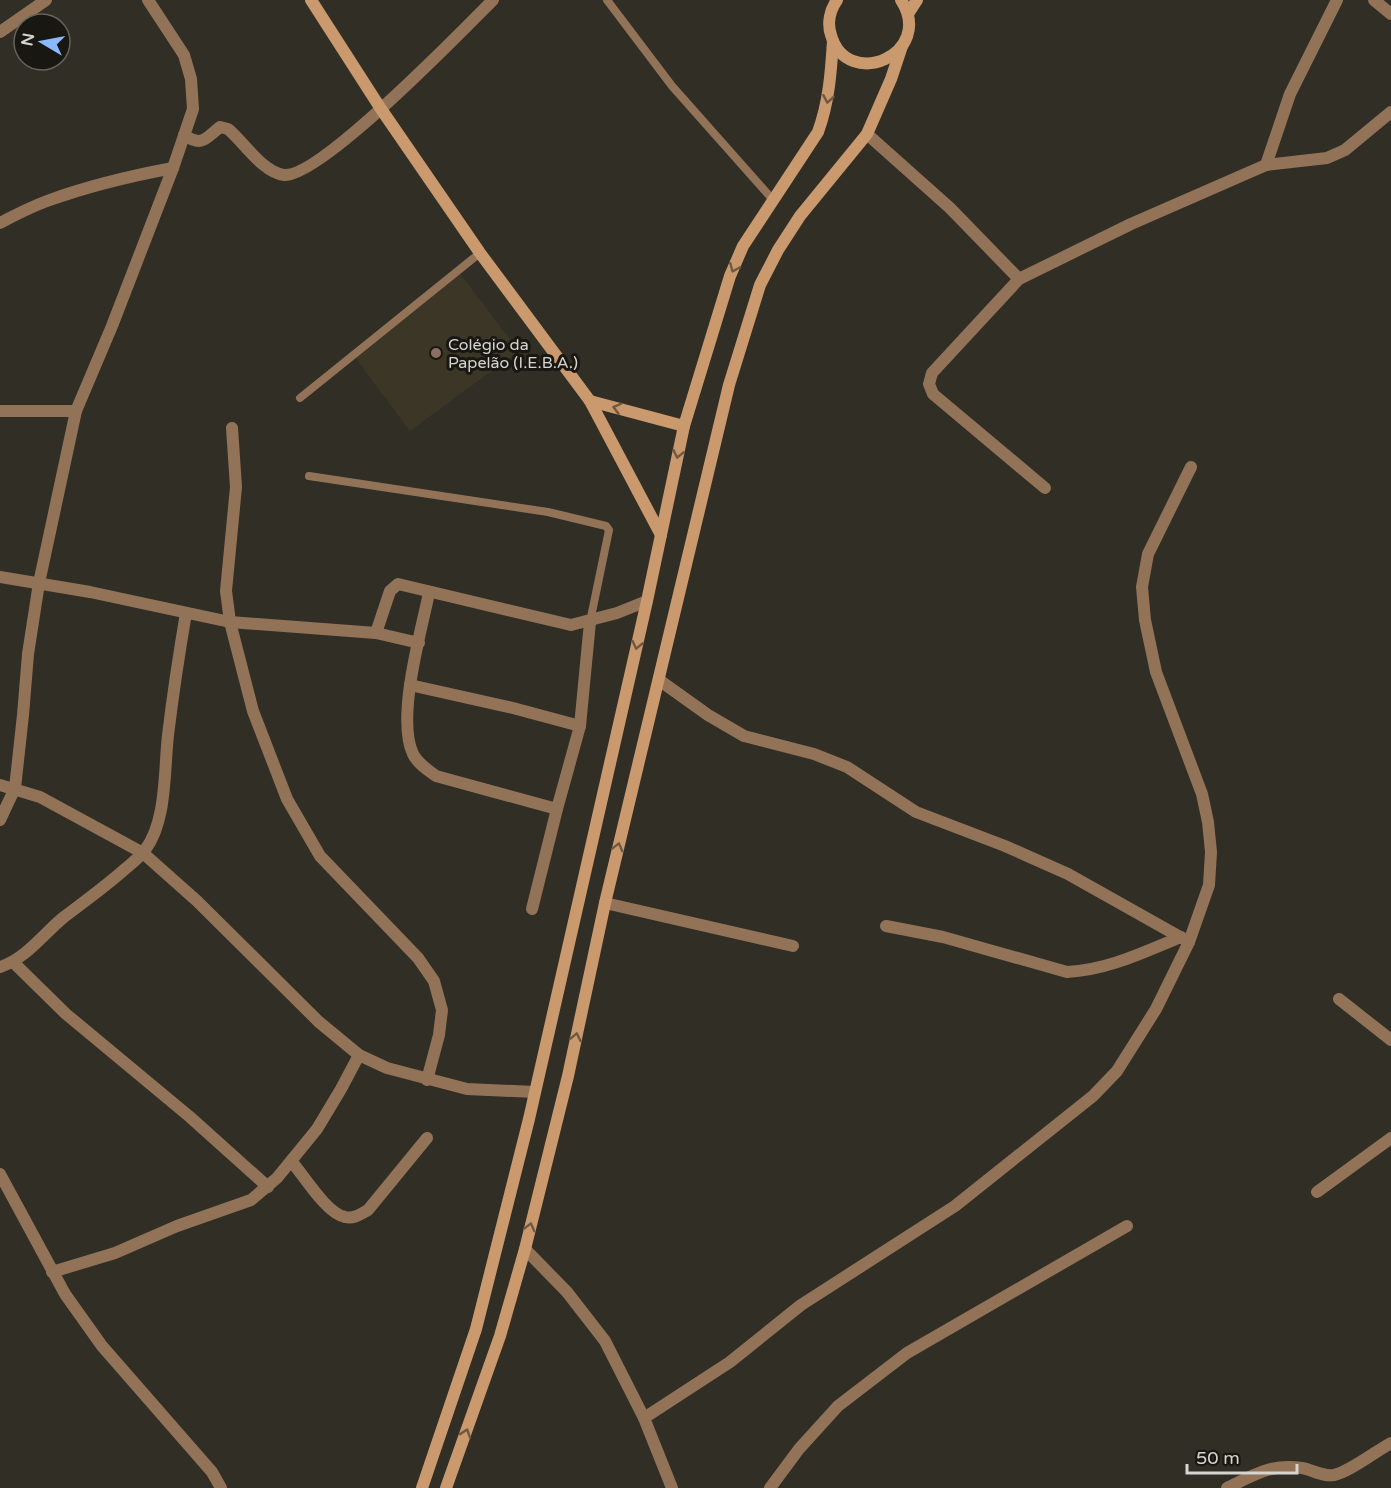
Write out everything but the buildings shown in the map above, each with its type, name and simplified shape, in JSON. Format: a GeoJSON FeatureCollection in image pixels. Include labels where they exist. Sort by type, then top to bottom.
{"type":"FeatureCollection","features":[{"type":"Feature","properties":{"kind":"street"},"geometry":{"type":"LineString","coordinates":[[0,32],[46,0]]}},
{"type":"Feature","properties":{"kind":"street"},"geometry":{"type":"LineString","coordinates":[[0,820],[15,788],[27,654],[39,583],[76,411],[112,326],[173,168],[193,109],[191,79],[184,55],[148,0]]}},
{"type":"Feature","properties":{"kind":"street"},"geometry":{"type":"LineString","coordinates":[[311,0],[381,109],[480,253],[591,401],[661,535]]}},
{"type":"Feature","properties":{"kind":"street"},"geometry":{"type":"LineString","coordinates":[[184,135],[195,142],[201,142],[220,128],[228,129],[271,170],[284,175],[300,172],[381,109],[493,0]]}},
{"type":"Feature","properties":{"kind":"street"},"geometry":{"type":"LineString","coordinates":[[422,1488],[476,1329],[535,1092],[647,601],[684,426],[730,276],[743,246],[818,132],[825,113],[830,86],[833,40],[829,22],[837,0]]}},
{"type":"Feature","properties":{"kind":"street"},"geometry":{"type":"LineString","coordinates":[[446,1488],[500,1336],[525,1249],[568,1076],[605,903],[729,385],[760,285],[778,250],[800,216],[867,134],[891,80],[908,30],[908,14],[901,0]]}},
{"type":"Feature","properties":{"kind":"street"},"geometry":{"type":"LineString","coordinates":[[908,14],[917,0]]}},
{"type":"Feature","properties":{"kind":"street"},"geometry":{"type":"LineString","coordinates":[[1266,165],[1290,94],[1337,0]]}},
{"type":"Feature","properties":{"kind":"street"},"geometry":{"type":"LineString","coordinates":[[1374,0],[1391,14]]}},
{"type":"Feature","properties":{"kind":"street"},"geometry":{"type":"LineString","coordinates":[[833,40],[846,57],[866,64],[887,60],[902,46]]}},
{"type":"Feature","properties":{"kind":"street"},"geometry":{"type":"LineString","coordinates":[[1045,488],[933,394],[929,384],[932,373],[1019,279],[1131,224],[1266,165],[1327,158],[1344,150],[1391,112]]}},
{"type":"Feature","properties":{"kind":"street"},"geometry":{"type":"LineString","coordinates":[[867,134],[950,208],[1019,279]]}},
{"type":"Feature","properties":{"kind":"street"},"geometry":{"type":"LineString","coordinates":[[0,223],[46,201],[123,177],[173,168]]}},
{"type":"Feature","properties":{"kind":"street"},"geometry":{"type":"LineString","coordinates":[[591,401],[684,426]]}},
{"type":"Feature","properties":{"kind":"street"},"geometry":{"type":"LineString","coordinates":[[0,411],[76,411]]}},
{"type":"Feature","properties":{"kind":"street"},"geometry":{"type":"LineString","coordinates":[[232,428],[236,487],[226,591],[230,622],[253,711],[287,800],[320,856],[418,958],[434,981],[442,1010],[440,1035],[427,1080]]}},
{"type":"Feature","properties":{"kind":"street"},"geometry":{"type":"LineString","coordinates":[[644,1418],[730,1362],[801,1305],[955,1206],[1093,1096],[1117,1071],[1156,1009],[1209,885],[1211,852],[1208,822],[1198,783],[1156,672],[1145,621],[1142,586],[1148,554],[1191,467]]}},
{"type":"Feature","properties":{"kind":"street"},"geometry":{"type":"LineString","coordinates":[[0,577],[90,592],[230,622],[376,633],[419,643]]}},
{"type":"Feature","properties":{"kind":"street"},"geometry":{"type":"LineString","coordinates":[[376,633],[393,587],[398,584],[571,625],[590,622],[647,601]]}},
{"type":"Feature","properties":{"kind":"street"},"geometry":{"type":"LineString","coordinates":[[429,592],[410,685],[407,726],[413,755],[436,776],[557,809]]}},
{"type":"Feature","properties":{"kind":"street"},"geometry":{"type":"LineString","coordinates":[[0,967],[13,962],[143,853],[150,843],[158,822],[164,784],[172,702],[186,613]]}},
{"type":"Feature","properties":{"kind":"street"},"geometry":{"type":"LineString","coordinates":[[532,909],[580,726],[590,622]]}},
{"type":"Feature","properties":{"kind":"street"},"geometry":{"type":"LineString","coordinates":[[659,680],[708,715],[744,736],[814,754],[847,767],[916,812],[1005,846],[1068,874],[1185,939]]}},
{"type":"Feature","properties":{"kind":"street"},"geometry":{"type":"LineString","coordinates":[[410,685],[580,726]]}},
{"type":"Feature","properties":{"kind":"street"},"geometry":{"type":"LineString","coordinates":[[0,785],[40,797],[143,853],[196,901],[319,1022],[359,1055],[387,1068],[467,1089],[535,1092]]}},
{"type":"Feature","properties":{"kind":"street"},"geometry":{"type":"LineString","coordinates":[[605,903],[793,946]]}},
{"type":"Feature","properties":{"kind":"street"},"geometry":{"type":"LineString","coordinates":[[886,926],[943,937],[1067,972],[1088,971],[1185,939]]}},
{"type":"Feature","properties":{"kind":"street"},"geometry":{"type":"LineString","coordinates":[[13,962],[66,1014],[190,1117],[268,1187]]}},
{"type":"Feature","properties":{"kind":"street"},"geometry":{"type":"LineString","coordinates":[[1339,999],[1391,1040]]}},
{"type":"Feature","properties":{"kind":"street"},"geometry":{"type":"LineString","coordinates":[[52,1272],[115,1253],[185,1223],[251,1200],[268,1187],[292,1162],[317,1129],[359,1055]]}},
{"type":"Feature","properties":{"kind":"street"},"geometry":{"type":"LineString","coordinates":[[292,1162],[332,1212],[345,1217],[356,1216],[368,1210],[427,1138]]}},
{"type":"Feature","properties":{"kind":"street"},"geometry":{"type":"LineString","coordinates":[[1317,1192],[1391,1138]]}},
{"type":"Feature","properties":{"kind":"street"},"geometry":{"type":"LineString","coordinates":[[0,1174],[65,1294],[102,1346],[212,1472],[221,1488]]}},
{"type":"Feature","properties":{"kind":"street"},"geometry":{"type":"LineString","coordinates":[[770,1488],[799,1449],[838,1406],[907,1353],[1127,1226]]}},
{"type":"Feature","properties":{"kind":"street"},"geometry":{"type":"LineString","coordinates":[[525,1249],[567,1292],[605,1341],[644,1418],[672,1488]]}},
{"type":"Feature","properties":{"kind":"street"},"geometry":{"type":"LineString","coordinates":[[1227,1488],[1267,1469],[1281,1466],[1333,1476],[1391,1443]]}},
{"type":"Feature","properties":{"kind":"lane"},"geometry":{"type":"LineString","coordinates":[[607,0],[672,86],[773,200]]}},
{"type":"Feature","properties":{"kind":"lane"},"geometry":{"type":"LineString","coordinates":[[300,398],[480,253]]}},
{"type":"Feature","properties":{"kind":"lane"},"geometry":{"type":"LineString","coordinates":[[309,476],[548,512],[606,526],[609,530],[590,622]]}},
{"type":"Feature","properties":{"kind":"shaded area","name":"Colégio da Papelão (I.E.B.A.)"},"geometry":{"type":"Polygon","coordinates":[[[458,271],[519,351],[410,431],[353,355],[458,271]]]}},
{"type":"Feature","properties":{"kind":"place","name":"Colégio da Papelão (I.E.B.A.)"},"geometry":{"type":"Point","coordinates":[436,353]}}]}
